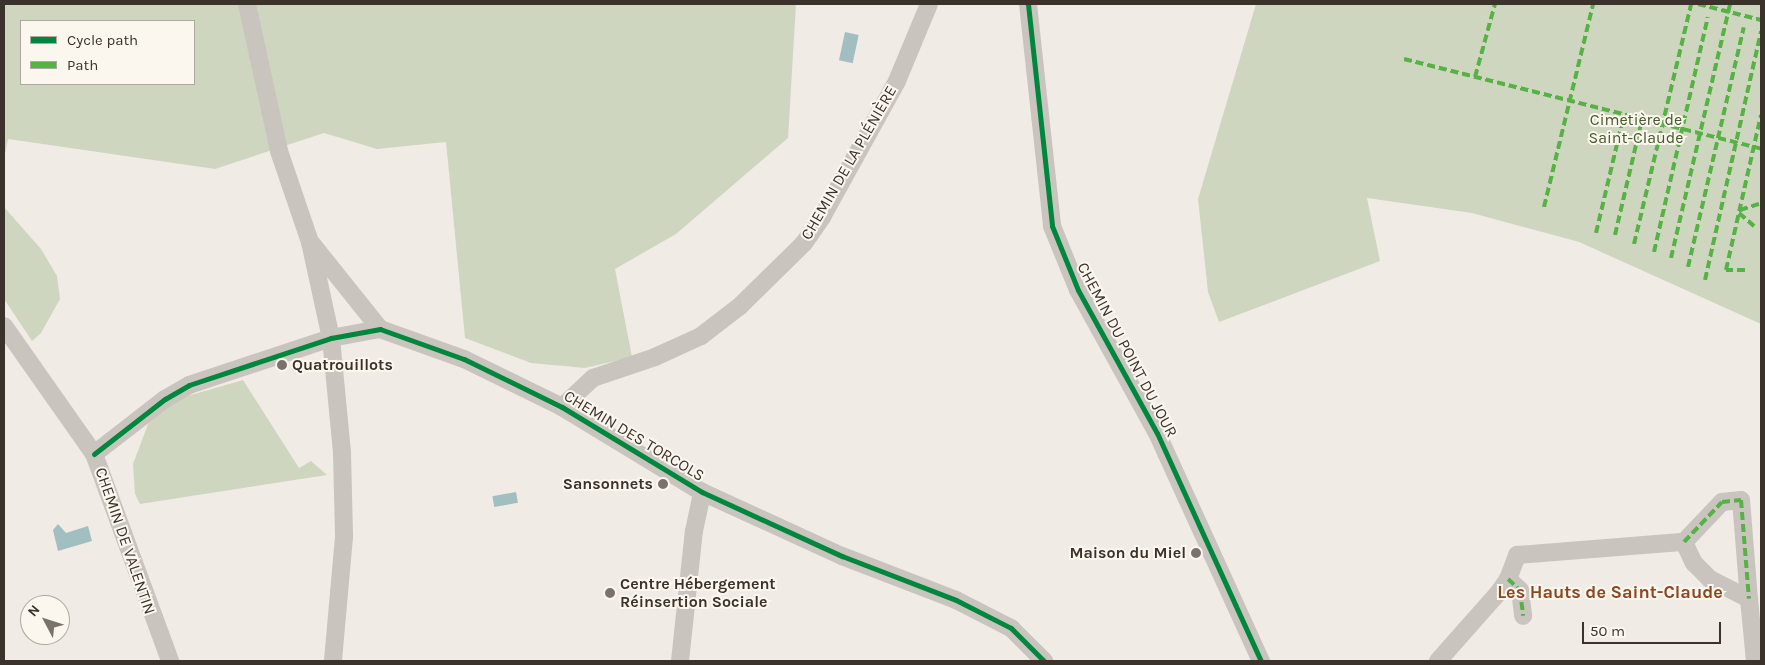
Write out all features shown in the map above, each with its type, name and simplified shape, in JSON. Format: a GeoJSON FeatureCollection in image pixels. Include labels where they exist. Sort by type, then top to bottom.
{"type":"FeatureCollection","features":[{"type":"Feature","properties":{"kind":"street"},"geometry":{"type":"LineString","coordinates":[[247,4],[280,151],[310,242],[331,338],[342,453],[344,537],[333,661]]}},
{"type":"Feature","properties":{"kind":"street","name":"CHEMIN DE LA PLÉNIÈRE"},"geometry":{"type":"LineString","coordinates":[[562,407],[593,378],[655,357],[701,336],[740,306],[804,243],[822,217],[897,81],[929,4]]}},
{"type":"Feature","properties":{"kind":"street","name":"CHEMIN DU POINT DU JOUR"},"geometry":{"type":"LineString","coordinates":[[1028,4],[1052,226],[1078,290],[1157,433],[1261,661]]}},
{"type":"Feature","properties":{"kind":"street"},"geometry":{"type":"LineString","coordinates":[[94,454],[165,400],[189,385],[331,338],[380,329],[310,242]]}},
{"type":"Feature","properties":{"kind":"street","name":"CHEMIN DE VALENTIN"},"geometry":{"type":"LineString","coordinates":[[4,326],[94,454],[170,661]]}},
{"type":"Feature","properties":{"kind":"street","name":"CHEMIN DES TORCOLS"},"geometry":{"type":"LineString","coordinates":[[380,329],[464,359],[562,407],[702,492],[842,556],[956,600],[1011,628],[1044,661]]}},
{"type":"Feature","properties":{"kind":"street"},"geometry":{"type":"LineString","coordinates":[[680,661],[694,531],[702,492]]}},
{"type":"Feature","properties":{"kind":"street"},"geometry":{"type":"LineString","coordinates":[[1438,661],[1508,579],[1517,555],[1684,542],[1722,502],[1741,500],[1755,661]]}},
{"type":"Feature","properties":{"kind":"street"},"geometry":{"type":"LineString","coordinates":[[1684,542],[1694,563],[1710,579],[1749,598]]}},
{"type":"Feature","properties":{"kind":"street"},"geometry":{"type":"LineString","coordinates":[[1508,579],[1520,590],[1523,616]]}},
{"type":"Feature","properties":{"kind":"green space"},"geometry":{"type":"Polygon","coordinates":[[[4,4],[796,4],[788,138],[676,234],[615,269],[632,357],[585,368],[531,363],[465,338],[446,142],[377,149],[324,133],[215,169],[8,139],[4,159],[4,4]]]}},
{"type":"Feature","properties":{"kind":"green space","name":"Cimetière de Saint-Claude"},"geometry":{"type":"Polygon","coordinates":[[[1256,4],[1761,4],[1761,324],[1579,242],[1472,213],[1367,198],[1380,261],[1219,322],[1208,292],[1198,199],[1256,4]]]}},
{"type":"Feature","properties":{"kind":"green space"},"geometry":{"type":"Polygon","coordinates":[[[4,207],[41,249],[57,276],[60,299],[41,333],[32,341],[4,299],[4,207]]]}},
{"type":"Feature","properties":{"kind":"green space"},"geometry":{"type":"Polygon","coordinates":[[[243,380],[299,468],[311,461],[327,475],[140,504],[135,494],[133,464],[148,424],[159,412],[184,397],[243,380]]]}},
{"type":"Feature","properties":{"kind":"water"},"geometry":{"type":"Polygon","coordinates":[[[845,32],[859,35],[853,63],[839,60],[845,32]]]}},
{"type":"Feature","properties":{"kind":"water"},"geometry":{"type":"Polygon","coordinates":[[[516,492],[518,503],[494,507],[492,496],[516,492]]]}},
{"type":"Feature","properties":{"kind":"water"},"geometry":{"type":"Polygon","coordinates":[[[58,524],[66,533],[88,526],[92,541],[58,551],[53,530],[58,524]]]}},
{"type":"Feature","properties":{"kind":"marked path"},"geometry":{"type":"LineString","coordinates":[[1475,77],[1495,4]]}},
{"type":"Feature","properties":{"kind":"marked path"},"geometry":{"type":"LineString","coordinates":[[1544,207],[1593,4]]}},
{"type":"Feature","properties":{"kind":"marked path"},"geometry":{"type":"LineString","coordinates":[[1634,244],[1691,4]]}},
{"type":"Feature","properties":{"kind":"marked path"},"geometry":{"type":"LineString","coordinates":[[1698,4],[1761,20]]}},
{"type":"Feature","properties":{"kind":"marked path"},"geometry":{"type":"LineString","coordinates":[[1671,258],[1730,4]]}},
{"type":"Feature","properties":{"kind":"marked path"},"geometry":{"type":"LineString","coordinates":[[1654,252],[1708,17]]}},
{"type":"Feature","properties":{"kind":"marked path"},"geometry":{"type":"LineString","coordinates":[[1688,267],[1744,27]]}},
{"type":"Feature","properties":{"kind":"marked path"},"geometry":{"type":"LineString","coordinates":[[1705,280],[1761,31]]}},
{"type":"Feature","properties":{"kind":"marked path"},"geometry":{"type":"LineString","coordinates":[[1404,59],[1761,149]]}},
{"type":"Feature","properties":{"kind":"marked path"},"geometry":{"type":"LineString","coordinates":[[1596,233],[1624,115]]}},
{"type":"Feature","properties":{"kind":"marked path"},"geometry":{"type":"LineString","coordinates":[[1745,270],[1726,270],[1761,115]]}},
{"type":"Feature","properties":{"kind":"marked path"},"geometry":{"type":"LineString","coordinates":[[1615,235],[1642,119]]}},
{"type":"Feature","properties":{"kind":"marked path"},"geometry":{"type":"LineString","coordinates":[[1740,210],[1759,204]]}},
{"type":"Feature","properties":{"kind":"marked path"},"geometry":{"type":"LineString","coordinates":[[1739,213],[1754,226]]}},
{"type":"Feature","properties":{"kind":"marked path"},"geometry":{"type":"LineString","coordinates":[[1684,542],[1722,502],[1741,500],[1749,599]]}},
{"type":"Feature","properties":{"kind":"marked path"},"geometry":{"type":"LineString","coordinates":[[1508,579],[1520,590],[1523,616]]}},
{"type":"Feature","properties":{"kind":"cycle path"},"geometry":{"type":"LineString","coordinates":[[1028,4],[1052,226],[1078,290],[1157,433],[1261,661]]}},
{"type":"Feature","properties":{"kind":"cycle path"},"geometry":{"type":"LineString","coordinates":[[94,454],[165,399],[189,385],[331,338],[380,329],[464,359],[562,407],[702,492],[842,556],[956,600],[1011,628],[1044,661]]}},
{"type":"Feature","properties":{"kind":"place","name":"Quatrouillots"},"geometry":{"type":"Point","coordinates":[282,365]}},
{"type":"Feature","properties":{"kind":"place","name":"Sansonnets"},"geometry":{"type":"Point","coordinates":[663,484]}},
{"type":"Feature","properties":{"kind":"place","name":"Maison du Miel"},"geometry":{"type":"Point","coordinates":[1196,553]}},
{"type":"Feature","properties":{"kind":"place","name":"Centre Hébergement Réinsertion Sociale"},"geometry":{"type":"Point","coordinates":[610,593]}},
{"type":"Feature","properties":{"kind":"district","name":"Les Hauts de Saint-Claude"},"geometry":{"type":"Point","coordinates":[1610,592]}}]}
